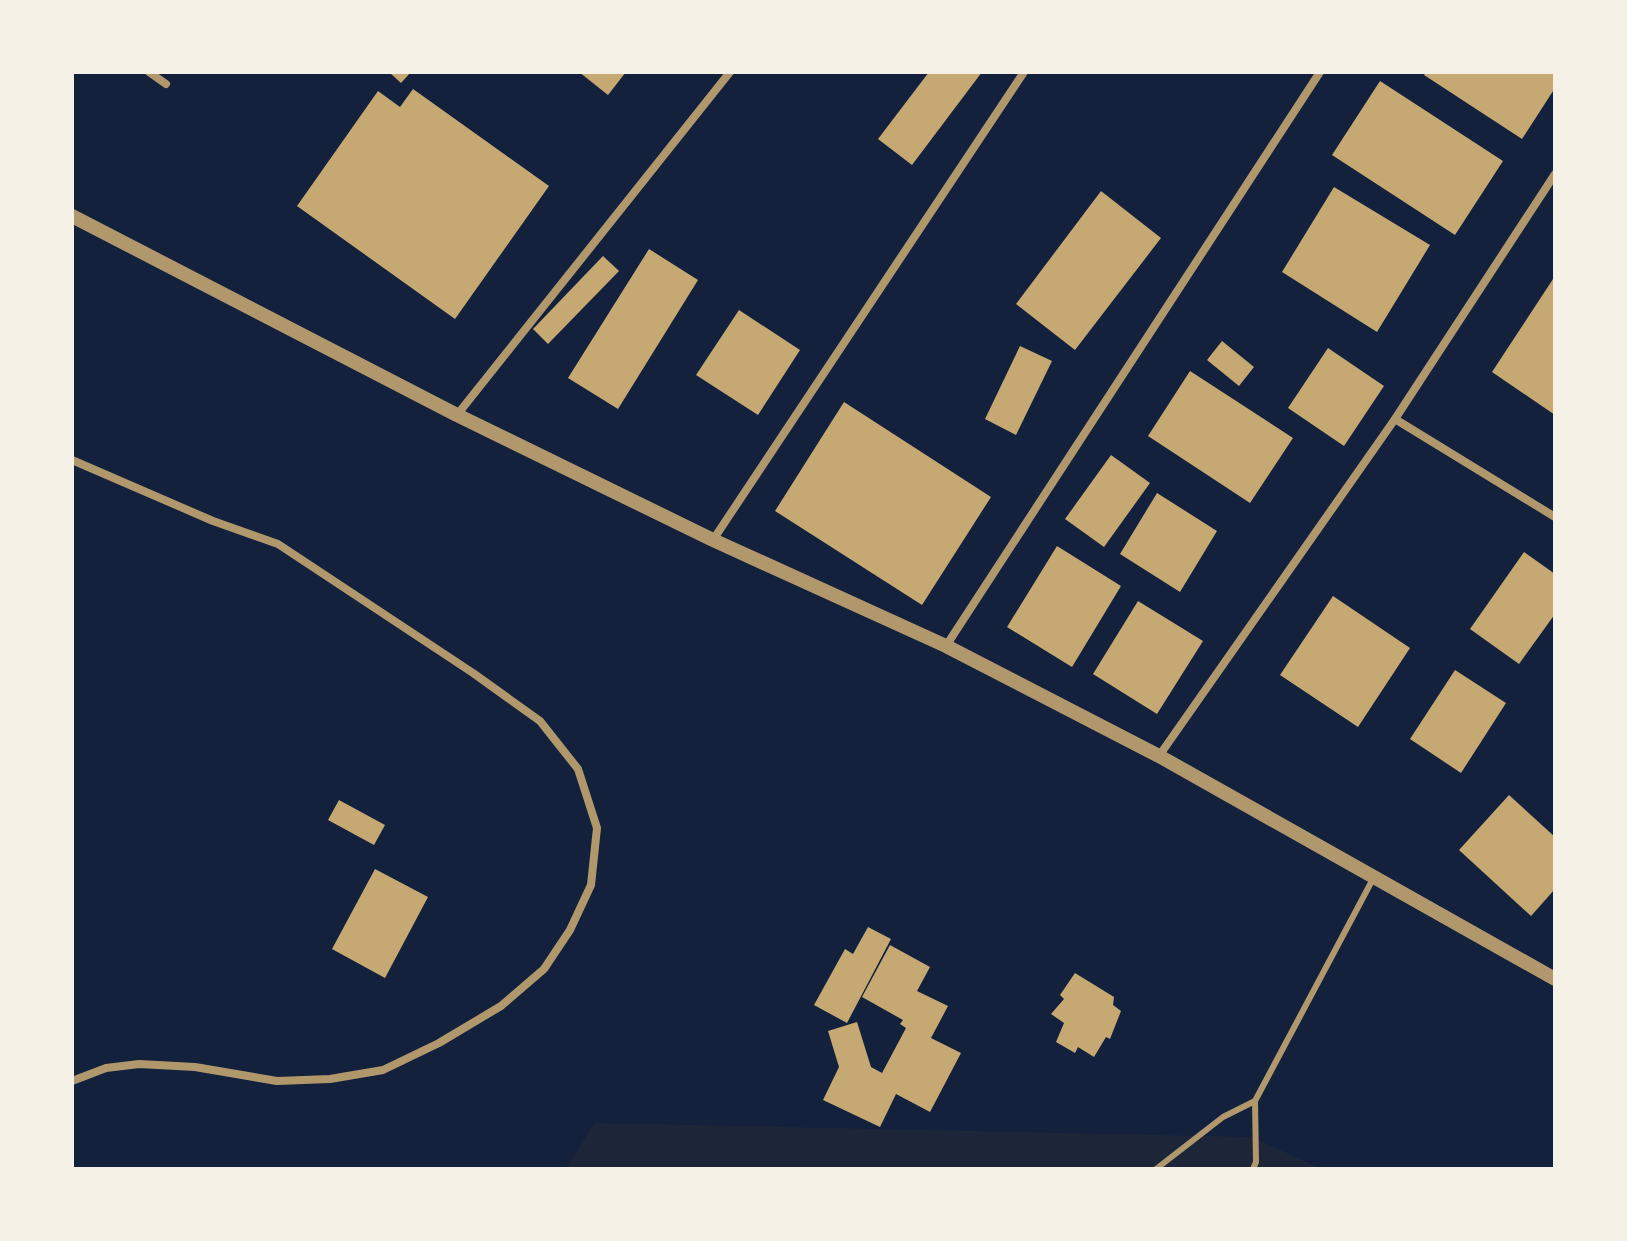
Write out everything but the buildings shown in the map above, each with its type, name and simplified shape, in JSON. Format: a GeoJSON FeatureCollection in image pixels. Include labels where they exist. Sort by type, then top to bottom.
{"type":"FeatureCollection","features":[{"type":"Feature","properties":{"kind":"street"},"geometry":{"type":"LineString","coordinates":[[149,72],[166,84]]}},
{"type":"Feature","properties":{"kind":"street"},"geometry":{"type":"LineString","coordinates":[[457,415],[730,72]]}},
{"type":"Feature","properties":{"kind":"street"},"geometry":{"type":"LineString","coordinates":[[713,540],[1024,72]]}},
{"type":"Feature","properties":{"kind":"street"},"geometry":{"type":"LineString","coordinates":[[946,646],[1320,72]]}},
{"type":"Feature","properties":{"kind":"street"},"geometry":{"type":"LineString","coordinates":[[1159,756],[1395,419],[1554,176]]}},
{"type":"Feature","properties":{"kind":"street"},"geometry":{"type":"LineString","coordinates":[[72,216],[457,415],[713,540],[946,646],[1159,756],[1555,979]]}},
{"type":"Feature","properties":{"kind":"street"},"geometry":{"type":"LineString","coordinates":[[1395,419],[1555,517]]}},
{"type":"Feature","properties":{"kind":"street"},"geometry":{"type":"LineString","coordinates":[[72,460],[213,521],[278,544],[473,673],[540,721],[578,769],[597,828],[591,885],[570,930],[544,969],[501,1006],[439,1043],[383,1070],[330,1079],[277,1081],[195,1067],[139,1064],[106,1068],[72,1081]]}},
{"type":"Feature","properties":{"kind":"lane"},"geometry":{"type":"LineString","coordinates":[[1253,1169],[1256,1162],[1255,1101],[1374,877]]}},
{"type":"Feature","properties":{"kind":"lane"},"geometry":{"type":"LineString","coordinates":[[1156,1169],[1223,1117],[1255,1101]]}},
{"type":"Feature","properties":{"kind":"shaded area"},"geometry":{"type":"Polygon","coordinates":[[[595,1123],[1252,1137],[1322,1169],[565,1169],[595,1123]]]}}]}
